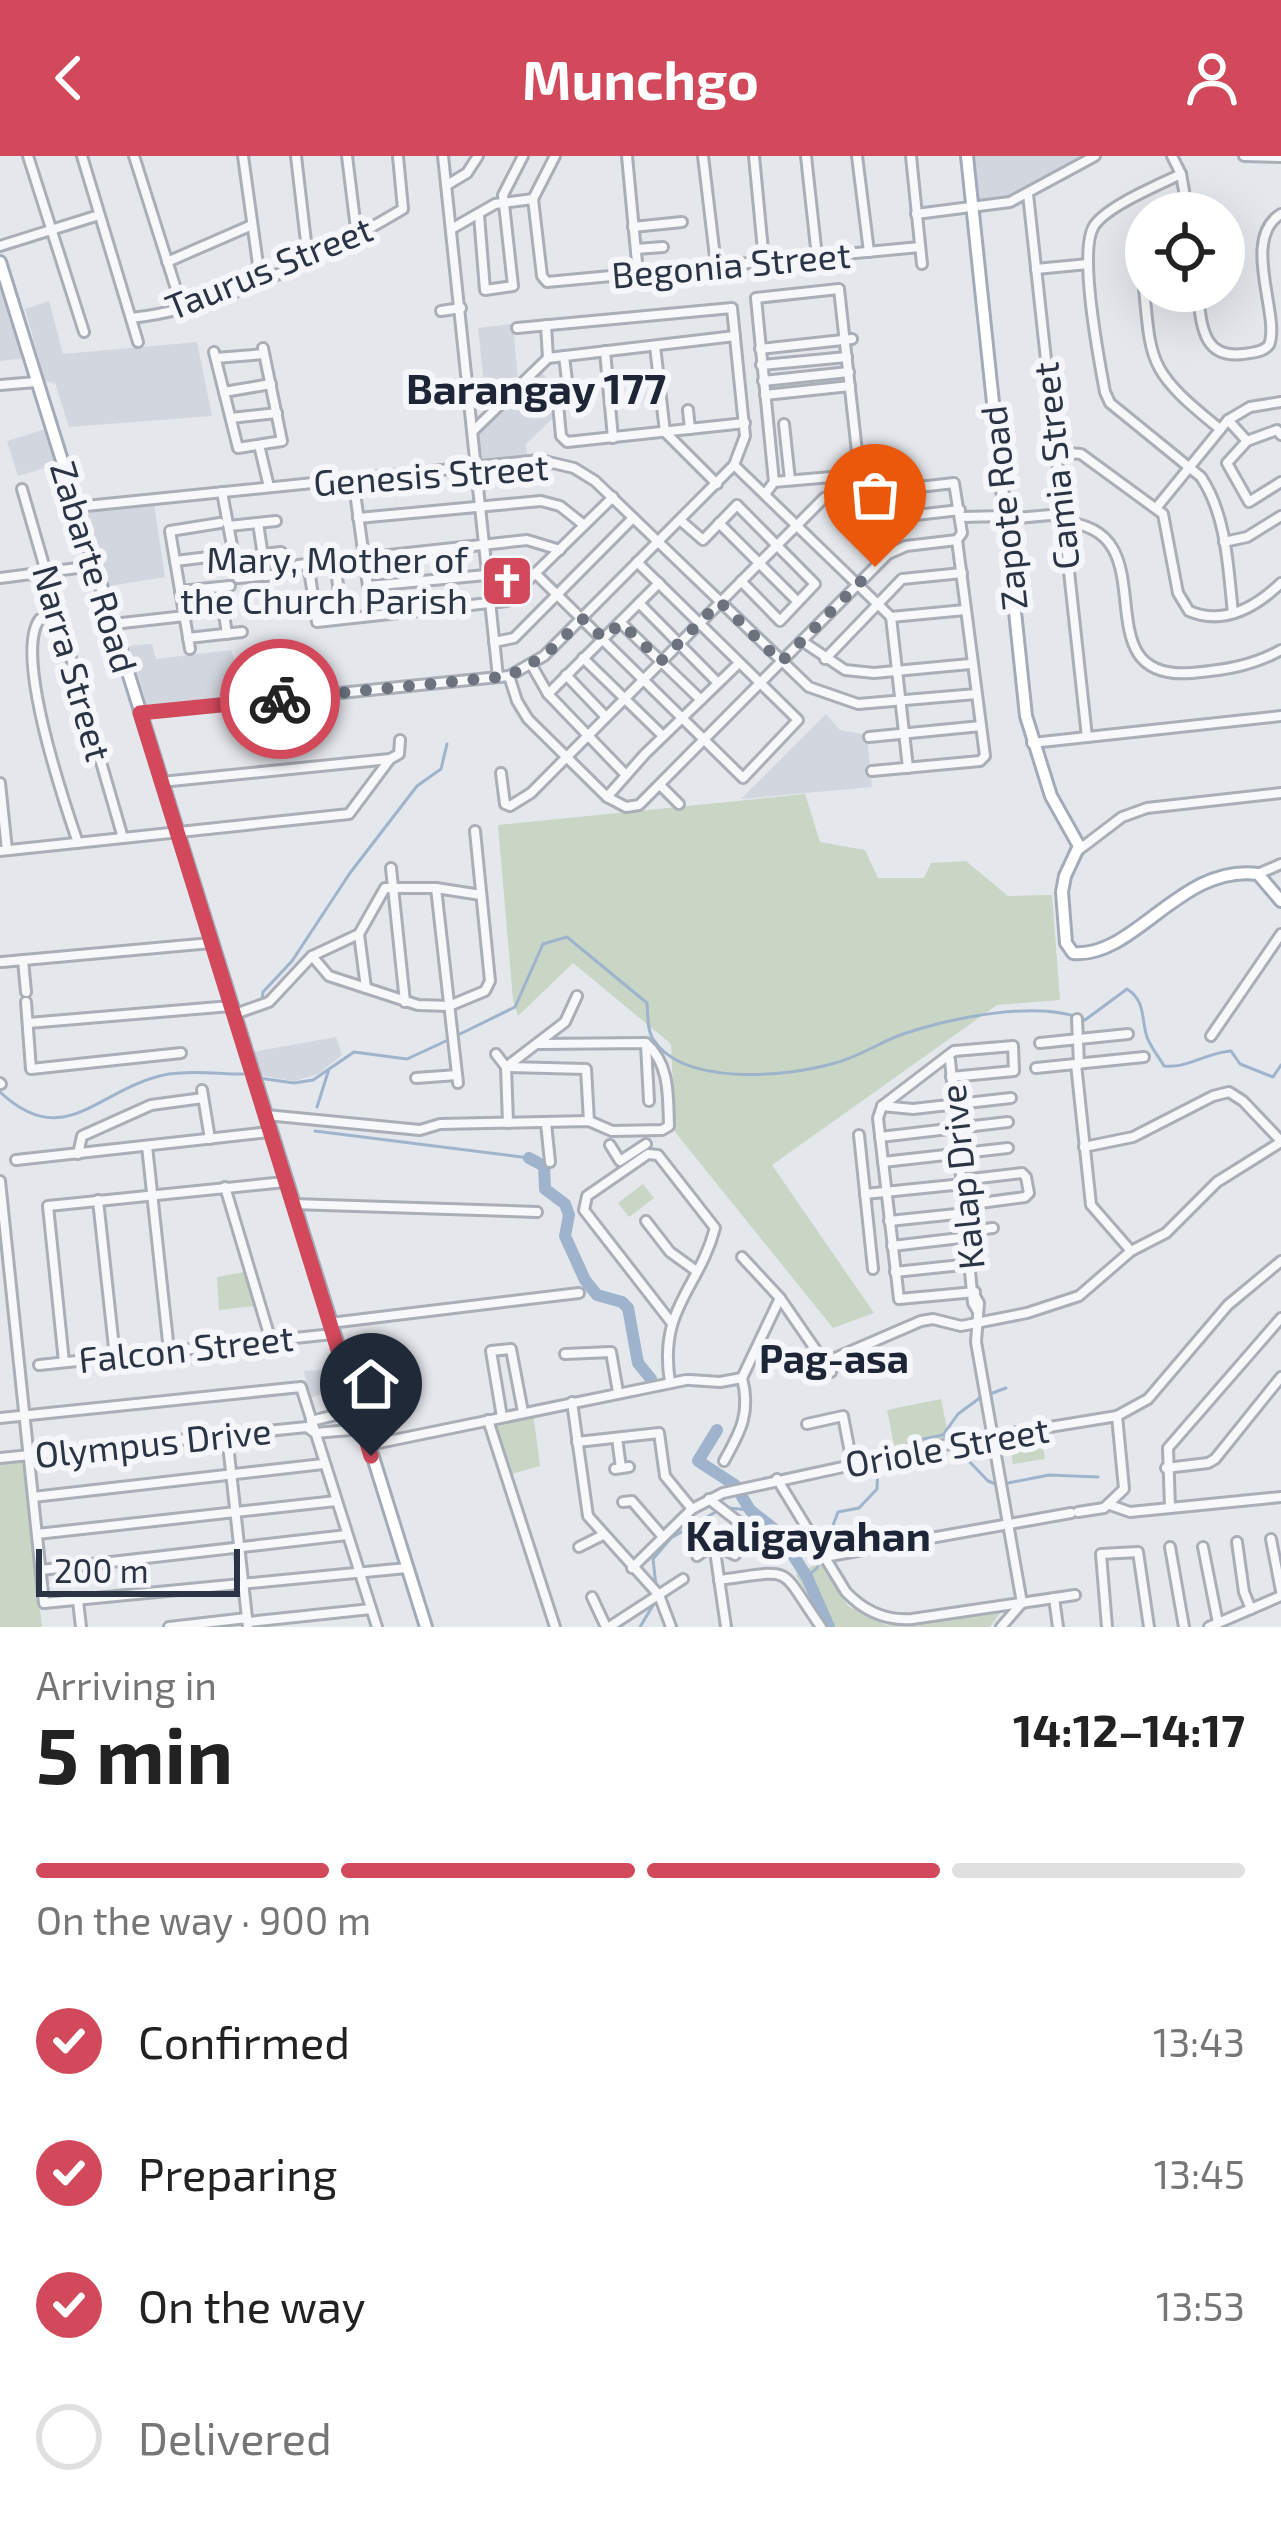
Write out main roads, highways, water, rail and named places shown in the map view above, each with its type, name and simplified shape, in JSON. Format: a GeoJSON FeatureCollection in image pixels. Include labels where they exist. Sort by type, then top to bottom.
{"type":"FeatureCollection","features":[{"type":"Feature","properties":{"kind":"main road","name":"Zapote Road"},"geometry":{"type":"LineString","coordinates":[[967,156],[1032,742],[1055,807],[1079,850],[1062,892],[1066,944],[1076,954],[1132,933],[1166,904],[1222,877],[1258,874],[1281,901]]}},
{"type":"Feature","properties":{"kind":"main road","name":"Zabarte Road"},"geometry":{"type":"LineString","coordinates":[[0,262],[426,1627]]}},
{"type":"Feature","properties":{"kind":"waterway"},"geometry":{"type":"LineString","coordinates":[[262,1000],[263,992],[292,961],[350,873],[417,786],[441,769],[447,744]]}},
{"type":"Feature","properties":{"kind":"waterway"},"geometry":{"type":"LineString","coordinates":[[456,1036],[515,1007],[543,944],[567,937],[647,1003],[651,1035],[667,1054],[711,1071],[764,1074],[815,1068],[923,1028],[995,1013],[1044,1011],[1085,1020],[1127,989],[1140,1005],[1147,1037],[1164,1066],[1231,1051],[1240,1064],[1273,1077],[1281,1065]]}},
{"type":"Feature","properties":{"kind":"waterway"},"geometry":{"type":"LineString","coordinates":[[259,1078],[294,1083],[313,1080],[354,1052],[407,1059],[446,1041]]}},
{"type":"Feature","properties":{"kind":"waterway"},"geometry":{"type":"LineString","coordinates":[[317,1107],[329,1069]]}},
{"type":"Feature","properties":{"kind":"waterway"},"geometry":{"type":"LineString","coordinates":[[0,1092],[23,1110],[64,1117],[169,1074],[243,1074]]}},
{"type":"Feature","properties":{"kind":"waterway"},"geometry":{"type":"LineString","coordinates":[[315,1131],[529,1158]]}},
{"type":"Feature","properties":{"kind":"waterway"},"geometry":{"type":"LineString","coordinates":[[529,1158],[544,1166],[545,1189],[565,1204],[569,1215],[565,1236],[585,1280],[597,1295],[628,1308],[638,1363],[651,1379]]}},
{"type":"Feature","properties":{"kind":"waterway"},"geometry":{"type":"LineString","coordinates":[[990,1394],[1006,1388]]}},
{"type":"Feature","properties":{"kind":"waterway"},"geometry":{"type":"LineString","coordinates":[[890,1453],[914,1441],[943,1435],[958,1414],[981,1397]]}},
{"type":"Feature","properties":{"kind":"waterway"},"geometry":{"type":"LineString","coordinates":[[717,1430],[698,1461],[735,1485],[750,1510],[779,1533],[807,1577],[829,1627]]}},
{"type":"Feature","properties":{"kind":"waterway"},"geometry":{"type":"LineString","coordinates":[[945,1436],[988,1481],[998,1485],[1049,1475],[1098,1477]]}},
{"type":"Feature","properties":{"kind":"waterway"},"geometry":{"type":"LineString","coordinates":[[807,1577],[817,1568],[838,1512],[859,1508],[877,1489],[878,1463]]}},
{"type":"Feature","properties":{"kind":"waterway"},"geometry":{"type":"LineString","coordinates":[[728,1508],[750,1510]]}},
{"type":"Feature","properties":{"kind":"waterway"},"geometry":{"type":"LineString","coordinates":[[656,1586],[653,1559],[671,1538],[719,1510]]}},
{"type":"Feature","properties":{"kind":"waterway"},"geometry":{"type":"LineString","coordinates":[[640,1627],[655,1602]]}},
{"type":"Feature","properties":{"kind":"place","name":"Mary, Mother of the Church Parish"},"geometry":{"type":"Point","coordinates":[507,581]}},
{"type":"Feature","properties":{"kind":"district","name":"Barangay 177"},"geometry":{"type":"Point","coordinates":[536,389]}},
{"type":"Feature","properties":{"kind":"district","name":"Pag-asa"},"geometry":{"type":"Point","coordinates":[834,1359]}},
{"type":"Feature","properties":{"kind":"district","name":"Kaligayahan"},"geometry":{"type":"Point","coordinates":[808,1536]}}]}
